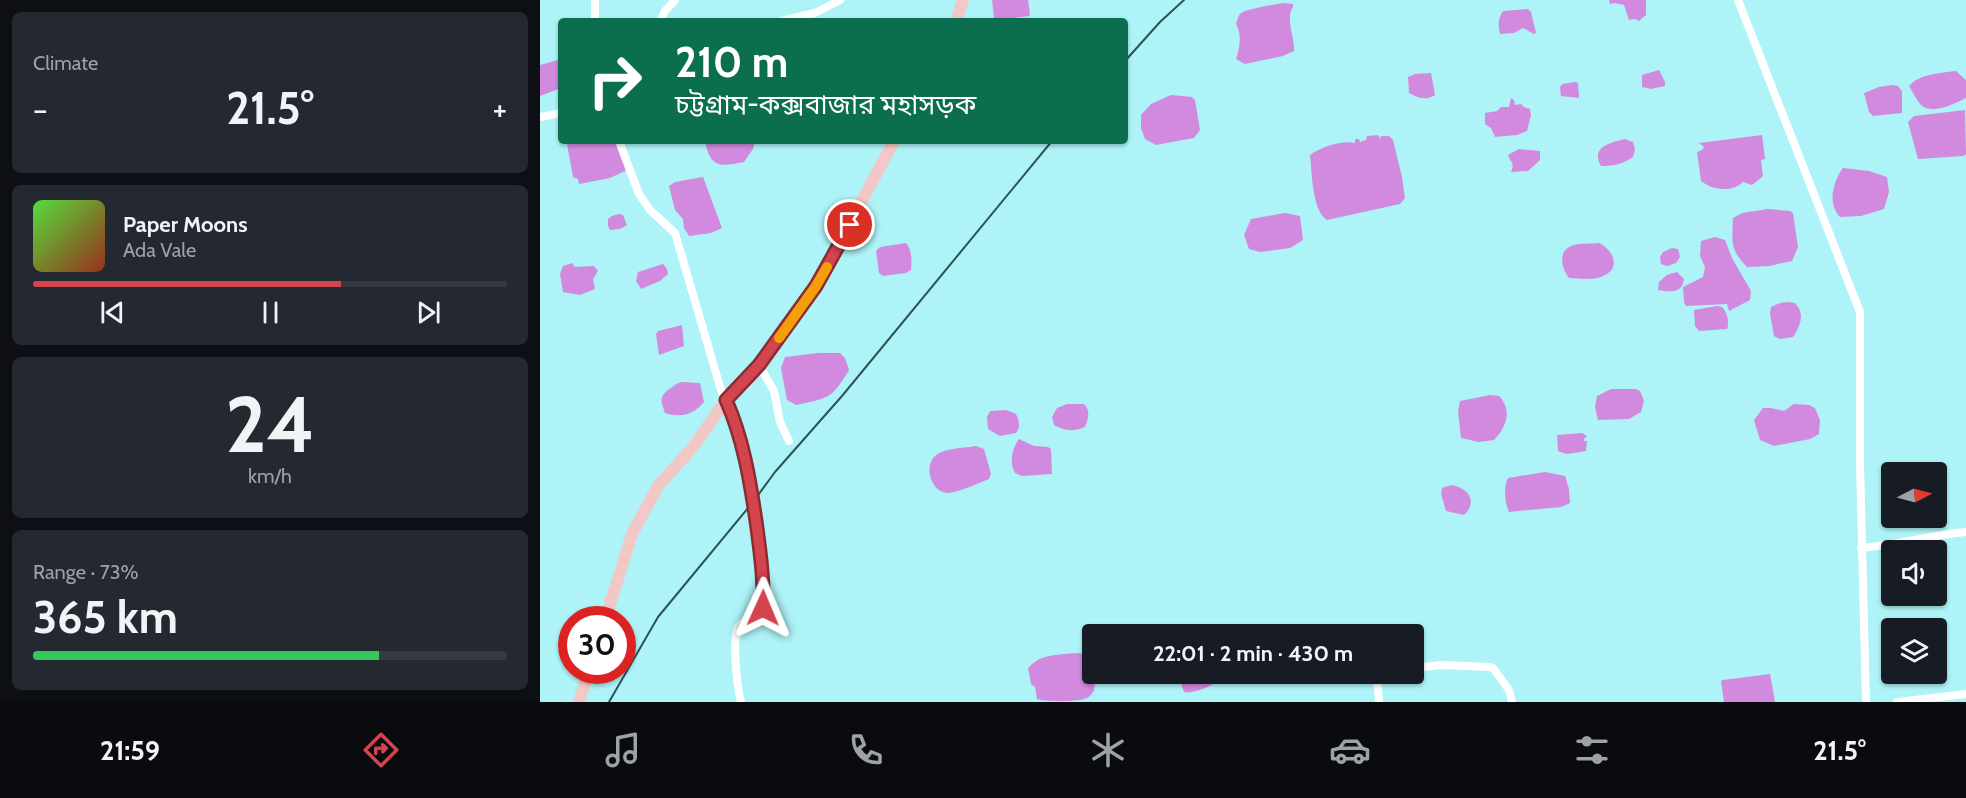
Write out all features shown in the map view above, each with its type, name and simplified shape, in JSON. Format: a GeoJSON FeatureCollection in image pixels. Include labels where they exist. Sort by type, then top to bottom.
{"type":"FeatureCollection","features":[{"type":"Feature","properties":{"kind":"highway"},"geometry":{"type":"LineString","coordinates":[[957,18],[963,0]]}},
{"type":"Feature","properties":{"kind":"highway"},"geometry":{"type":"LineString","coordinates":[[609,606],[632,534],[658,486],[693,447],[726,400],[759,365],[816,286],[892,144]]}},
{"type":"Feature","properties":{"kind":"highway"},"geometry":{"type":"LineString","coordinates":[[579,702],[585,684]]}},
{"type":"Feature","properties":{"kind":"street"},"geometry":{"type":"LineString","coordinates":[[595,0],[595,18]]}},
{"type":"Feature","properties":{"kind":"street"},"geometry":{"type":"LineString","coordinates":[[662,18],[675,0]]}},
{"type":"Feature","properties":{"kind":"street"},"geometry":{"type":"LineString","coordinates":[[794,18],[815,13],[840,0]]}},
{"type":"Feature","properties":{"kind":"street"},"geometry":{"type":"LineString","coordinates":[[1738,0],[1860,312],[1861,548],[1866,702]]}},
{"type":"Feature","properties":{"kind":"street"},"geometry":{"type":"LineString","coordinates":[[540,117],[558,114]]}},
{"type":"Feature","properties":{"kind":"street"},"geometry":{"type":"LineString","coordinates":[[620,144],[639,194],[650,210],[675,233],[721,390],[734,419],[744,453],[764,583],[761,612],[741,624],[737,630],[736,666],[741,702]]}},
{"type":"Feature","properties":{"kind":"street"},"geometry":{"type":"LineString","coordinates":[[759,365],[774,391],[780,422],[789,441]]}},
{"type":"Feature","properties":{"kind":"street"},"geometry":{"type":"LineString","coordinates":[[1861,548],[1966,532]]}},
{"type":"Feature","properties":{"kind":"street"},"geometry":{"type":"LineString","coordinates":[[1424,667],[1442,665],[1490,667],[1509,690],[1512,702]]}},
{"type":"Feature","properties":{"kind":"street"},"geometry":{"type":"LineString","coordinates":[[1377,684],[1379,702]]}},
{"type":"Feature","properties":{"kind":"street"},"geometry":{"type":"LineString","coordinates":[[1897,702],[1966,694]]}},
{"type":"Feature","properties":{"kind":"shaded area"},"geometry":{"type":"Polygon","coordinates":[[[992,0],[1028,0],[1029,16],[994,18],[992,0]]]}},
{"type":"Feature","properties":{"kind":"shaded area"},"geometry":{"type":"Polygon","coordinates":[[[1609,0],[1646,0],[1646,15],[1639,21],[1629,20],[1624,5],[1610,4],[1609,0]]]}},
{"type":"Feature","properties":{"kind":"shaded area"},"geometry":{"type":"Polygon","coordinates":[[[1285,3],[1293,4],[1290,17],[1294,51],[1283,56],[1245,64],[1236,59],[1240,41],[1236,24],[1240,14],[1285,3]]]}},
{"type":"Feature","properties":{"kind":"shaded area"},"geometry":{"type":"Polygon","coordinates":[[[1528,9],[1531,12],[1536,33],[1523,28],[1514,33],[1500,34],[1499,22],[1503,11],[1528,9]]]}},
{"type":"Feature","properties":{"kind":"shaded area"},"geometry":{"type":"Polygon","coordinates":[[[558,60],[558,89],[540,96],[540,65],[558,60]]]}},
{"type":"Feature","properties":{"kind":"shaded area"},"geometry":{"type":"Polygon","coordinates":[[[1659,70],[1665,86],[1651,89],[1642,87],[1642,75],[1659,70]]]}},
{"type":"Feature","properties":{"kind":"shaded area"},"geometry":{"type":"Polygon","coordinates":[[[1956,71],[1966,80],[1966,98],[1949,106],[1936,109],[1925,107],[1920,104],[1909,86],[1924,77],[1956,71]]]}},
{"type":"Feature","properties":{"kind":"shaded area"},"geometry":{"type":"Polygon","coordinates":[[[1431,73],[1435,95],[1422,98],[1409,93],[1408,77],[1431,73]]]}},
{"type":"Feature","properties":{"kind":"shaded area"},"geometry":{"type":"Polygon","coordinates":[[[1578,83],[1579,98],[1561,96],[1560,87],[1563,84],[1578,83]]]}},
{"type":"Feature","properties":{"kind":"shaded area"},"geometry":{"type":"Polygon","coordinates":[[[1892,85],[1898,86],[1902,91],[1902,113],[1873,116],[1869,112],[1864,93],[1892,85]]]}},
{"type":"Feature","properties":{"kind":"shaded area"},"geometry":{"type":"Polygon","coordinates":[[[1171,95],[1192,97],[1195,100],[1200,130],[1194,138],[1156,145],[1145,139],[1141,128],[1141,115],[1151,104],[1171,95]]]}},
{"type":"Feature","properties":{"kind":"shaded area"},"geometry":{"type":"Polygon","coordinates":[[[1511,98],[1515,105],[1521,104],[1530,109],[1531,115],[1527,131],[1517,135],[1495,137],[1491,128],[1485,124],[1485,113],[1497,111],[1501,107],[1509,107],[1511,98]]]}},
{"type":"Feature","properties":{"kind":"shaded area"},"geometry":{"type":"Polygon","coordinates":[[[1965,110],[1966,154],[1918,159],[1908,122],[1914,116],[1965,110]]]}},
{"type":"Feature","properties":{"kind":"shaded area"},"geometry":{"type":"Polygon","coordinates":[[[1378,135],[1380,139],[1381,136],[1389,136],[1393,140],[1405,198],[1400,204],[1327,220],[1318,208],[1312,181],[1310,155],[1332,145],[1344,142],[1355,143],[1355,139],[1359,139],[1360,142],[1366,140],[1367,136],[1378,135]]]}},
{"type":"Feature","properties":{"kind":"shaded area"},"geometry":{"type":"Polygon","coordinates":[[[1762,135],[1765,159],[1761,160],[1763,176],[1752,185],[1743,182],[1733,188],[1722,189],[1701,181],[1697,152],[1704,147],[1699,143],[1762,135]]]}},
{"type":"Feature","properties":{"kind":"shaded area"},"geometry":{"type":"Polygon","coordinates":[[[1625,139],[1633,142],[1635,150],[1633,157],[1618,164],[1601,166],[1598,159],[1600,150],[1608,144],[1625,139]]]}},
{"type":"Feature","properties":{"kind":"shaded area"},"geometry":{"type":"Polygon","coordinates":[[[567,144],[617,144],[625,171],[610,178],[579,184],[578,179],[573,177],[567,144]]]}},
{"type":"Feature","properties":{"kind":"shaded area"},"geometry":{"type":"Polygon","coordinates":[[[706,144],[754,144],[744,162],[728,165],[717,164],[706,144]]]}},
{"type":"Feature","properties":{"kind":"shaded area"},"geometry":{"type":"Polygon","coordinates":[[[1519,149],[1540,151],[1540,160],[1528,171],[1511,172],[1513,164],[1508,155],[1519,149]]]}},
{"type":"Feature","properties":{"kind":"shaded area"},"geometry":{"type":"Polygon","coordinates":[[[1843,168],[1869,171],[1887,177],[1889,192],[1884,209],[1861,216],[1840,217],[1834,205],[1833,192],[1836,180],[1843,168]]]}},
{"type":"Feature","properties":{"kind":"shaded area"},"geometry":{"type":"Polygon","coordinates":[[[703,177],[722,228],[711,233],[689,236],[684,228],[683,219],[675,210],[669,186],[675,182],[703,177]]]}},
{"type":"Feature","properties":{"kind":"shaded area"},"geometry":{"type":"Polygon","coordinates":[[[1768,209],[1793,213],[1798,247],[1792,261],[1769,266],[1747,267],[1733,245],[1733,218],[1742,213],[1768,209]]]}},
{"type":"Feature","properties":{"kind":"shaded area"},"geometry":{"type":"Polygon","coordinates":[[[1285,213],[1300,216],[1303,240],[1290,248],[1260,252],[1249,249],[1244,235],[1251,219],[1285,213]]]}},
{"type":"Feature","properties":{"kind":"shaded area"},"geometry":{"type":"Polygon","coordinates":[[[619,214],[623,215],[627,225],[620,229],[610,230],[608,219],[619,214]]]}},
{"type":"Feature","properties":{"kind":"shaded area"},"geometry":{"type":"Polygon","coordinates":[[[1715,237],[1725,240],[1732,258],[1751,291],[1750,300],[1729,311],[1727,304],[1686,306],[1684,302],[1683,287],[1703,277],[1705,267],[1700,256],[1701,241],[1715,237]]]}},
{"type":"Feature","properties":{"kind":"shaded area"},"geometry":{"type":"Polygon","coordinates":[[[906,243],[910,252],[911,270],[906,273],[883,276],[879,273],[876,251],[880,247],[906,243]]]}},
{"type":"Feature","properties":{"kind":"shaded area"},"geometry":{"type":"Polygon","coordinates":[[[1599,243],[1608,250],[1613,259],[1614,264],[1609,273],[1595,278],[1569,278],[1562,259],[1565,251],[1574,245],[1599,243]]]}},
{"type":"Feature","properties":{"kind":"shaded area"},"geometry":{"type":"Polygon","coordinates":[[[1672,248],[1678,249],[1680,257],[1676,263],[1667,266],[1661,264],[1660,257],[1663,252],[1672,248]]]}},
{"type":"Feature","properties":{"kind":"shaded area"},"geometry":{"type":"Polygon","coordinates":[[[572,263],[575,267],[594,266],[598,271],[593,279],[595,289],[580,295],[563,292],[560,274],[563,266],[572,263]]]}},
{"type":"Feature","properties":{"kind":"shaded area"},"geometry":{"type":"Polygon","coordinates":[[[663,264],[668,274],[660,281],[641,289],[636,281],[638,272],[663,264]]]}},
{"type":"Feature","properties":{"kind":"shaded area"},"geometry":{"type":"Polygon","coordinates":[[[1677,272],[1684,279],[1678,290],[1658,290],[1659,282],[1667,275],[1677,272]]]}},
{"type":"Feature","properties":{"kind":"shaded area"},"geometry":{"type":"Polygon","coordinates":[[[1787,302],[1795,303],[1800,311],[1801,319],[1793,337],[1780,339],[1774,336],[1771,307],[1787,302]]]}},
{"type":"Feature","properties":{"kind":"shaded area"},"geometry":{"type":"Polygon","coordinates":[[[1722,307],[1727,315],[1727,329],[1699,331],[1695,326],[1694,310],[1722,307]]]}},
{"type":"Feature","properties":{"kind":"shaded area"},"geometry":{"type":"Polygon","coordinates":[[[682,325],[684,346],[659,355],[656,334],[658,331],[682,325]]]}},
{"type":"Feature","properties":{"kind":"shaded area"},"geometry":{"type":"Polygon","coordinates":[[[840,353],[845,358],[849,370],[838,387],[828,396],[796,405],[787,400],[781,368],[785,357],[840,353]]]}},
{"type":"Feature","properties":{"kind":"shaded area"},"geometry":{"type":"Polygon","coordinates":[[[681,382],[700,383],[704,402],[696,410],[686,414],[665,413],[663,395],[681,382]]]}},
{"type":"Feature","properties":{"kind":"shaded area"},"geometry":{"type":"Polygon","coordinates":[[[1611,389],[1640,391],[1644,401],[1641,412],[1629,419],[1598,420],[1595,407],[1597,396],[1611,389]]]}},
{"type":"Feature","properties":{"kind":"shaded area"},"geometry":{"type":"Polygon","coordinates":[[[1490,395],[1499,396],[1506,407],[1506,419],[1502,430],[1494,440],[1479,442],[1461,438],[1458,411],[1460,401],[1490,395]]]}},
{"type":"Feature","properties":{"kind":"shaded area"},"geometry":{"type":"Polygon","coordinates":[[[1067,404],[1084,404],[1088,409],[1085,427],[1069,430],[1054,425],[1052,417],[1057,408],[1067,404]]]}},
{"type":"Feature","properties":{"kind":"shaded area"},"geometry":{"type":"Polygon","coordinates":[[[1794,404],[1809,405],[1815,408],[1820,420],[1819,434],[1810,439],[1774,446],[1760,440],[1754,420],[1763,408],[1784,411],[1794,404]]]}},
{"type":"Feature","properties":{"kind":"shaded area"},"geometry":{"type":"Polygon","coordinates":[[[1006,410],[1016,414],[1019,428],[1016,433],[1000,436],[988,429],[987,417],[990,411],[1006,410]]]}},
{"type":"Feature","properties":{"kind":"shaded area"},"geometry":{"type":"Polygon","coordinates":[[[1582,433],[1587,436],[1584,439],[1587,441],[1586,451],[1567,454],[1558,451],[1557,435],[1582,433]]]}},
{"type":"Feature","properties":{"kind":"shaded area"},"geometry":{"type":"Polygon","coordinates":[[[1019,439],[1034,446],[1051,449],[1052,474],[1022,476],[1015,473],[1012,456],[1019,439]]]}},
{"type":"Feature","properties":{"kind":"shaded area"},"geometry":{"type":"Polygon","coordinates":[[[976,446],[984,449],[991,474],[989,479],[948,493],[938,489],[930,473],[931,461],[935,456],[949,450],[976,446]]]}},
{"type":"Feature","properties":{"kind":"shaded area"},"geometry":{"type":"Polygon","coordinates":[[[1545,472],[1565,476],[1570,503],[1561,507],[1509,512],[1505,495],[1508,478],[1545,472]]]}},
{"type":"Feature","properties":{"kind":"shaded area"},"geometry":{"type":"Polygon","coordinates":[[[1451,485],[1466,492],[1471,500],[1471,505],[1464,515],[1446,511],[1441,494],[1442,488],[1451,485]]]}},
{"type":"Feature","properties":{"kind":"shaded area"},"geometry":{"type":"Polygon","coordinates":[[[1082,654],[1082,684],[1095,684],[1094,691],[1090,696],[1069,701],[1037,699],[1028,668],[1045,657],[1082,654]]]}},
{"type":"Feature","properties":{"kind":"shaded area"},"geometry":{"type":"Polygon","coordinates":[[[1770,674],[1775,702],[1724,702],[1721,681],[1770,674]]]}},
{"type":"Feature","properties":{"kind":"shaded area"},"geometry":{"type":"Polygon","coordinates":[[[1181,684],[1213,684],[1200,690],[1184,692],[1181,684]]]}},
{"type":"Feature","properties":{"kind":"railway"},"geometry":{"type":"LineString","coordinates":[[1128,58],[1160,22],[1184,0]]}},
{"type":"Feature","properties":{"kind":"railway"},"geometry":{"type":"LineString","coordinates":[[609,702],[658,617],[775,472],[842,396],[1050,144]]}},
{"type":"Feature","properties":{"kind":"slow traffic"},"geometry":{"type":"LineString","coordinates":[[779,338],[827,267]]}},
{"type":"Feature","properties":{"kind":"route"},"geometry":{"type":"LineString","coordinates":[[763,608],[764,583],[753,502],[744,453],[726,400],[759,365],[789,325],[816,286],[850,225]]}}]}
